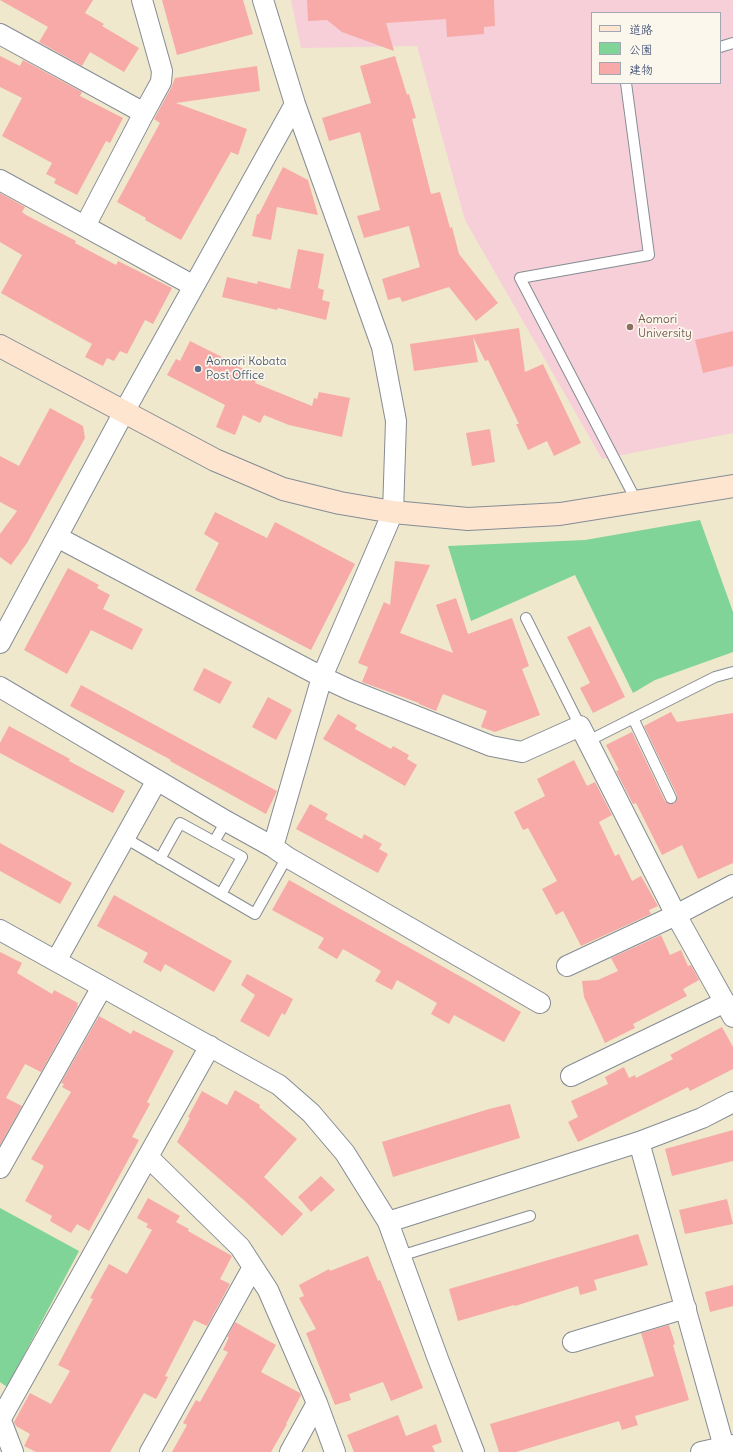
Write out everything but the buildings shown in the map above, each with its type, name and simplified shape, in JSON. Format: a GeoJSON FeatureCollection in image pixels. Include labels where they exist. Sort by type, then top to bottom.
{"type":"FeatureCollection","features":[{"type":"Feature","properties":{"kind":"street"},"geometry":{"type":"LineString","coordinates":[[85,226],[161,82],[162,71],[142,0]]}},
{"type":"Feature","properties":{"kind":"street"},"geometry":{"type":"LineString","coordinates":[[263,0],[295,104],[382,347],[396,421],[393,512],[322,677],[280,852]]}},
{"type":"Feature","properties":{"kind":"street"},"geometry":{"type":"LineString","coordinates":[[0,34],[144,113]]}},
{"type":"Feature","properties":{"kind":"street"},"geometry":{"type":"LineString","coordinates":[[2,633],[57,537],[124,412],[295,104]]}},
{"type":"Feature","properties":{"kind":"street"},"geometry":{"type":"LineString","coordinates":[[0,180],[194,286]]}},
{"type":"Feature","properties":{"kind":"street"},"geometry":{"type":"LineString","coordinates":[[0,346],[215,460],[283,489],[340,503],[393,512],[468,519],[560,514],[733,486]]}},
{"type":"Feature","properties":{"kind":"street"},"geometry":{"type":"LineString","coordinates":[[57,537],[322,677],[350,690],[491,746],[522,752],[584,733],[676,915],[729,1009],[571,1076]]}},
{"type":"Feature","properties":{"kind":"street"},"geometry":{"type":"LineString","coordinates":[[0,687],[540,1003]]}},
{"type":"Feature","properties":{"kind":"street"},"geometry":{"type":"LineString","coordinates":[[56,961],[157,780]]}},
{"type":"Feature","properties":{"kind":"street"},"geometry":{"type":"LineString","coordinates":[[567,966],[676,915],[733,885]]}},
{"type":"Feature","properties":{"kind":"street"},"geometry":{"type":"LineString","coordinates":[[0,930],[279,1085],[311,1113],[345,1153],[388,1222],[474,1452]]}},
{"type":"Feature","properties":{"kind":"street"},"geometry":{"type":"LineString","coordinates":[[0,1168],[102,987]]}},
{"type":"Feature","properties":{"kind":"street"},"geometry":{"type":"LineString","coordinates":[[13,1452],[0,1419],[210,1046]]}},
{"type":"Feature","properties":{"kind":"street"},"geometry":{"type":"LineString","coordinates":[[388,1222],[639,1142],[702,1118],[733,1102]]}},
{"type":"Feature","properties":{"kind":"street"},"geometry":{"type":"LineString","coordinates":[[639,1142],[686,1308],[728,1446],[701,1452]]}},
{"type":"Feature","properties":{"kind":"street"},"geometry":{"type":"LineString","coordinates":[[148,1157],[240,1247],[268,1290],[317,1403],[335,1452]]}},
{"type":"Feature","properties":{"kind":"street"},"geometry":{"type":"LineString","coordinates":[[150,1452],[253,1267]]}},
{"type":"Feature","properties":{"kind":"street"},"geometry":{"type":"LineString","coordinates":[[573,1342],[686,1308]]}},
{"type":"Feature","properties":{"kind":"street"},"geometry":{"type":"LineString","coordinates":[[290,1452],[317,1403]]}},
{"type":"Feature","properties":{"kind":"lane"},"geometry":{"type":"LineString","coordinates":[[721,47],[733,43]]}},
{"type":"Feature","properties":{"kind":"lane"},"geometry":{"type":"LineString","coordinates":[[626,84],[649,255],[520,278],[637,502]]}},
{"type":"Feature","properties":{"kind":"lane"},"geometry":{"type":"LineString","coordinates":[[526,618],[584,733],[633,718],[715,677],[733,672]]}},
{"type":"Feature","properties":{"kind":"lane"},"geometry":{"type":"LineString","coordinates":[[633,718],[671,798]]}},
{"type":"Feature","properties":{"kind":"lane"},"geometry":{"type":"LineString","coordinates":[[214,842],[226,820]]}},
{"type":"Feature","properties":{"kind":"lane"},"geometry":{"type":"LineString","coordinates":[[160,859],[180,822],[242,857],[221,894]]}},
{"type":"Feature","properties":{"kind":"lane"},"geometry":{"type":"LineString","coordinates":[[125,838],[255,914],[280,852]]}},
{"type":"Feature","properties":{"kind":"lane"},"geometry":{"type":"LineString","coordinates":[[400,1256],[530,1216]]}},
{"type":"Feature","properties":{"kind":"shaded area","name":"Aomori University"},"geometry":{"type":"Polygon","coordinates":[[[291,0],[733,0],[733,433],[602,459],[465,220],[417,46],[301,48],[291,0]]]}},
{"type":"Feature","properties":{"kind":"green space"},"geometry":{"type":"Polygon","coordinates":[[[700,520],[733,612],[733,652],[655,680],[633,693],[575,575],[471,621],[448,546],[585,540],[700,520]]]}},
{"type":"Feature","properties":{"kind":"green space"},"geometry":{"type":"Polygon","coordinates":[[[0,1208],[79,1251],[7,1387],[0,1382],[0,1208]]]}},
{"type":"Feature","properties":{"kind":"place","name":"Aomori University"},"geometry":{"type":"Point","coordinates":[630,327]}},
{"type":"Feature","properties":{"kind":"place","name":"Aomori Kobata Post Office"},"geometry":{"type":"Point","coordinates":[198,369]}}]}
